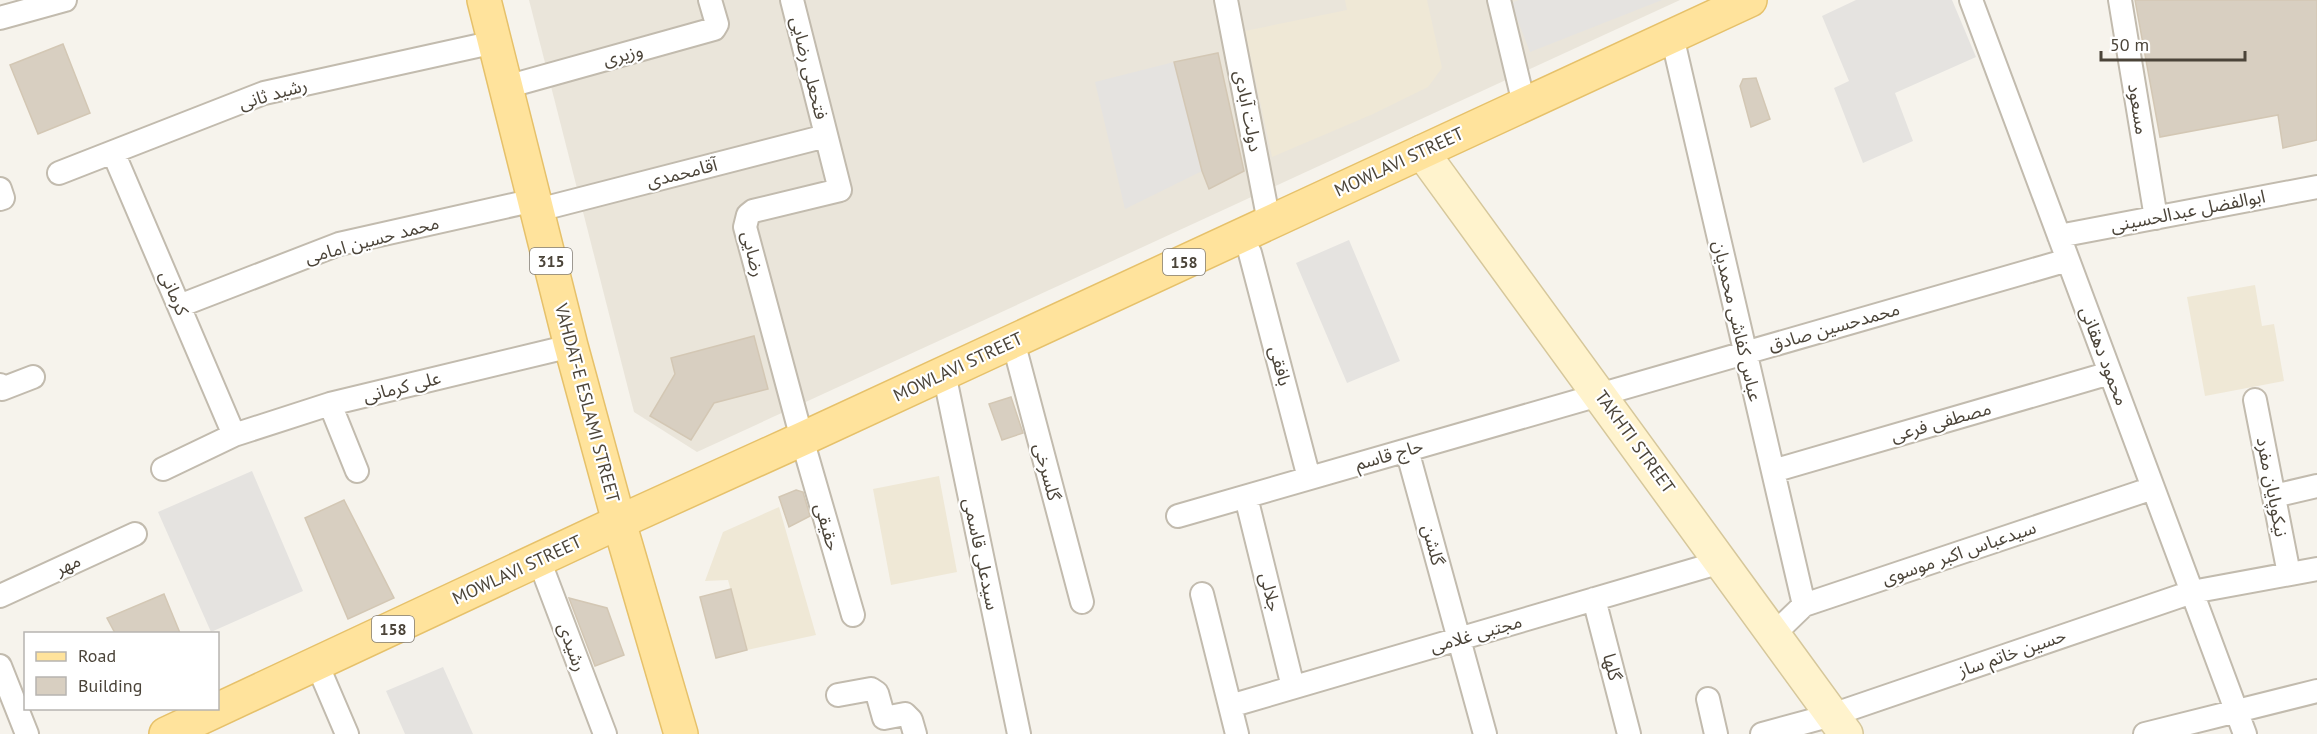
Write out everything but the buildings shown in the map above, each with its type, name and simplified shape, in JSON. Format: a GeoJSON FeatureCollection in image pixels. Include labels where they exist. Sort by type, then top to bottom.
{"type":"FeatureCollection","features":[{"type":"Feature","properties":{"kind":"main road","name":"VAHDAT-E ESLAMI STREET"},"geometry":{"type":"LineString","coordinates":[[484,0],[618,522],[681,734]]}},
{"type":"Feature","properties":{"kind":"main road","name":"MOWLAVI STREET"},"geometry":{"type":"LineString","coordinates":[[179,731],[618,522],[802,440],[1750,0]]}},
{"type":"Feature","properties":{"kind":"main road","name":"TAKHTI STREET"},"geometry":{"type":"LineString","coordinates":[[1422,152],[1839,724]]}},
{"type":"Feature","properties":{"kind":"street"},"geometry":{"type":"LineString","coordinates":[[6,11],[65,0]]}},
{"type":"Feature","properties":{"kind":"street","name":"فتحعلی رضایی"},"geometry":{"type":"LineString","coordinates":[[792,0],[826,136]]}},
{"type":"Feature","properties":{"kind":"street","name":"دولت آبادی"},"geometry":{"type":"LineString","coordinates":[[1226,0],[1269,222]]}},
{"type":"Feature","properties":{"kind":"street"},"geometry":{"type":"LineString","coordinates":[[1499,0],[1524,104]]}},
{"type":"Feature","properties":{"kind":"street","name":"محمود دهقانی"},"geometry":{"type":"LineString","coordinates":[[1971,0],[2246,734]]}},
{"type":"Feature","properties":{"kind":"street","name":"مسعود"},"geometry":{"type":"LineString","coordinates":[[2120,0],[2156,218]]}},
{"type":"Feature","properties":{"kind":"street","name":"وزیری"},"geometry":{"type":"LineString","coordinates":[[507,87],[706,33],[714,29],[717,24],[711,2]]}},
{"type":"Feature","properties":{"kind":"street","name":"عباس کفاشی محمدیان"},"geometry":{"type":"LineString","coordinates":[[1672,36],[1804,605]]}},
{"type":"Feature","properties":{"kind":"street","name":"رشید ثانی"},"geometry":{"type":"LineString","coordinates":[[58,173],[264,93],[495,42]]}},
{"type":"Feature","properties":{"kind":"street","name":"آقامحمدی"},"geometry":{"type":"LineString","coordinates":[[537,205],[826,136]]}},
{"type":"Feature","properties":{"kind":"street","name":"رضایی"},"geometry":{"type":"LineString","coordinates":[[802,440],[745,221],[753,211],[840,190],[826,136]]}},
{"type":"Feature","properties":{"kind":"street","name":"کرمانی"},"geometry":{"type":"LineString","coordinates":[[114,152],[234,435]]}},
{"type":"Feature","properties":{"kind":"street","name":"ابوالفضل عبدالحسینی"},"geometry":{"type":"LineString","coordinates":[[2059,236],[2317,187]]}},
{"type":"Feature","properties":{"kind":"street","name":"محمد حسین امامی"},"geometry":{"type":"LineString","coordinates":[[179,306],[339,244],[537,205]]}},
{"type":"Feature","properties":{"kind":"street","name":"بافقی"},"geometry":{"type":"LineString","coordinates":[[1250,253],[1310,478]]}},
{"type":"Feature","properties":{"kind":"street","name":"محمدحسین صادق"},"geometry":{"type":"LineString","coordinates":[[1600,394],[2068,260]]}},
{"type":"Feature","properties":{"kind":"street","name":"گلسرخی"},"geometry":{"type":"LineString","coordinates":[[1012,341],[1082,602]]}},
{"type":"Feature","properties":{"kind":"street","name":"علی کرمانی"},"geometry":{"type":"LineString","coordinates":[[163,469],[234,435],[330,404],[572,346]]}},
{"type":"Feature","properties":{"kind":"street","name":"سیدعلی قاسمی"},"geometry":{"type":"LineString","coordinates":[[944,373],[1019,734]]}},
{"type":"Feature","properties":{"kind":"street","name":"مصطفی فرعی"},"geometry":{"type":"LineString","coordinates":[[1773,471],[2110,373]]}},
{"type":"Feature","properties":{"kind":"street"},"geometry":{"type":"LineString","coordinates":[[0,384],[2,389],[33,377]]}},
{"type":"Feature","properties":{"kind":"street","name":"حاج قاسم"},"geometry":{"type":"LineString","coordinates":[[1178,516],[1600,394]]}},
{"type":"Feature","properties":{"kind":"street","name":"نیکوپایان مفرد"},"geometry":{"type":"LineString","coordinates":[[2255,400],[2289,574]]}},
{"type":"Feature","properties":{"kind":"street"},"geometry":{"type":"LineString","coordinates":[[330,404],[357,471]]}},
{"type":"Feature","properties":{"kind":"street","name":"حقیقی"},"geometry":{"type":"LineString","coordinates":[[802,440],[853,615]]}},
{"type":"Feature","properties":{"kind":"street","name":"گلشن"},"geometry":{"type":"LineString","coordinates":[[1407,450],[1485,734]]}},
{"type":"Feature","properties":{"kind":"street"},"geometry":{"type":"LineString","coordinates":[[2274,496],[2317,486]]}},
{"type":"Feature","properties":{"kind":"street","name":"سیدعباس اکبر موسوی"},"geometry":{"type":"LineString","coordinates":[[1773,634],[1804,605],[2153,488]]}},
{"type":"Feature","properties":{"kind":"street","name":"جلالی"},"geometry":{"type":"LineString","coordinates":[[1246,496],[1293,687]]}},
{"type":"Feature","properties":{"kind":"street","name":"مهر"},"geometry":{"type":"LineString","coordinates":[[0,596],[135,534]]}},
{"type":"Feature","properties":{"kind":"street","name":"رشیدی"},"geometry":{"type":"LineString","coordinates":[[539,560],[605,734]]}},
{"type":"Feature","properties":{"kind":"street","name":"مجتبی غلامی"},"geometry":{"type":"LineString","coordinates":[[1230,706],[1721,562]]}},
{"type":"Feature","properties":{"kind":"street","name":"حسین خاتم ساز"},"geometry":{"type":"LineString","coordinates":[[1762,734],[1839,724],[2192,592],[2317,569]]}},
{"type":"Feature","properties":{"kind":"street"},"geometry":{"type":"LineString","coordinates":[[1202,594],[1237,734]]}},
{"type":"Feature","properties":{"kind":"street","name":"گلها"},"geometry":{"type":"LineString","coordinates":[[1594,599],[1629,734]]}},
{"type":"Feature","properties":{"kind":"street"},"geometry":{"type":"LineString","coordinates":[[317,664],[347,734]]}},
{"type":"Feature","properties":{"kind":"street"},"geometry":{"type":"LineString","coordinates":[[0,666],[27,734]]}},
{"type":"Feature","properties":{"kind":"street"},"geometry":{"type":"LineString","coordinates":[[838,695],[871,689],[876,693],[884,718],[905,714],[911,720],[915,734]]}},
{"type":"Feature","properties":{"kind":"street"},"geometry":{"type":"LineString","coordinates":[[2145,734],[2317,691]]}},
{"type":"Feature","properties":{"kind":"street"},"geometry":{"type":"LineString","coordinates":[[1708,699],[1716,734]]}},
{"type":"Feature","properties":{"kind":"shaded area"},"geometry":{"type":"Polygon","coordinates":[[[529,0],[1680,0],[697,452],[634,412],[529,0]]]}},
{"type":"Feature","properties":{"kind":"shaded area"},"geometry":{"type":"Polygon","coordinates":[[[1345,0],[1427,0],[1442,68],[1428,87],[1373,114],[1272,157],[1245,31],[1347,10],[1345,0]]]}},
{"type":"Feature","properties":{"kind":"shaded area"},"geometry":{"type":"Polygon","coordinates":[[[1519,0],[1662,0],[1530,52],[1511,3],[1519,0]]]}},
{"type":"Feature","properties":{"kind":"shaded area"},"geometry":{"type":"Polygon","coordinates":[[[1856,0],[1952,0],[1976,57],[1895,93],[1913,141],[1863,163],[1834,88],[1849,81],[1822,16],[1856,0]]]}},
{"type":"Feature","properties":{"kind":"shaded area"},"geometry":{"type":"Polygon","coordinates":[[[1174,62],[1202,171],[1125,209],[1095,82],[1174,62]]]}},
{"type":"Feature","properties":{"kind":"shaded area"},"geometry":{"type":"Polygon","coordinates":[[[1349,240],[1400,361],[1347,383],[1296,263],[1349,240]]]}},
{"type":"Feature","properties":{"kind":"shaded area"},"geometry":{"type":"Polygon","coordinates":[[[2255,285],[2262,326],[2274,324],[2284,381],[2205,396],[2187,297],[2255,285]]]}},
{"type":"Feature","properties":{"kind":"shaded area"},"geometry":{"type":"Polygon","coordinates":[[[252,471],[303,591],[211,632],[158,512],[252,471]]]}},
{"type":"Feature","properties":{"kind":"shaded area"},"geometry":{"type":"Polygon","coordinates":[[[939,476],[957,572],[891,585],[873,489],[939,476]]]}},
{"type":"Feature","properties":{"kind":"shaded area"},"geometry":{"type":"Polygon","coordinates":[[[779,507],[816,635],[747,650],[728,580],[705,581],[723,532],[779,507]]]}},
{"type":"Feature","properties":{"kind":"shaded area"},"geometry":{"type":"Polygon","coordinates":[[[443,667],[473,734],[405,734],[386,691],[443,667]]]}}]}
